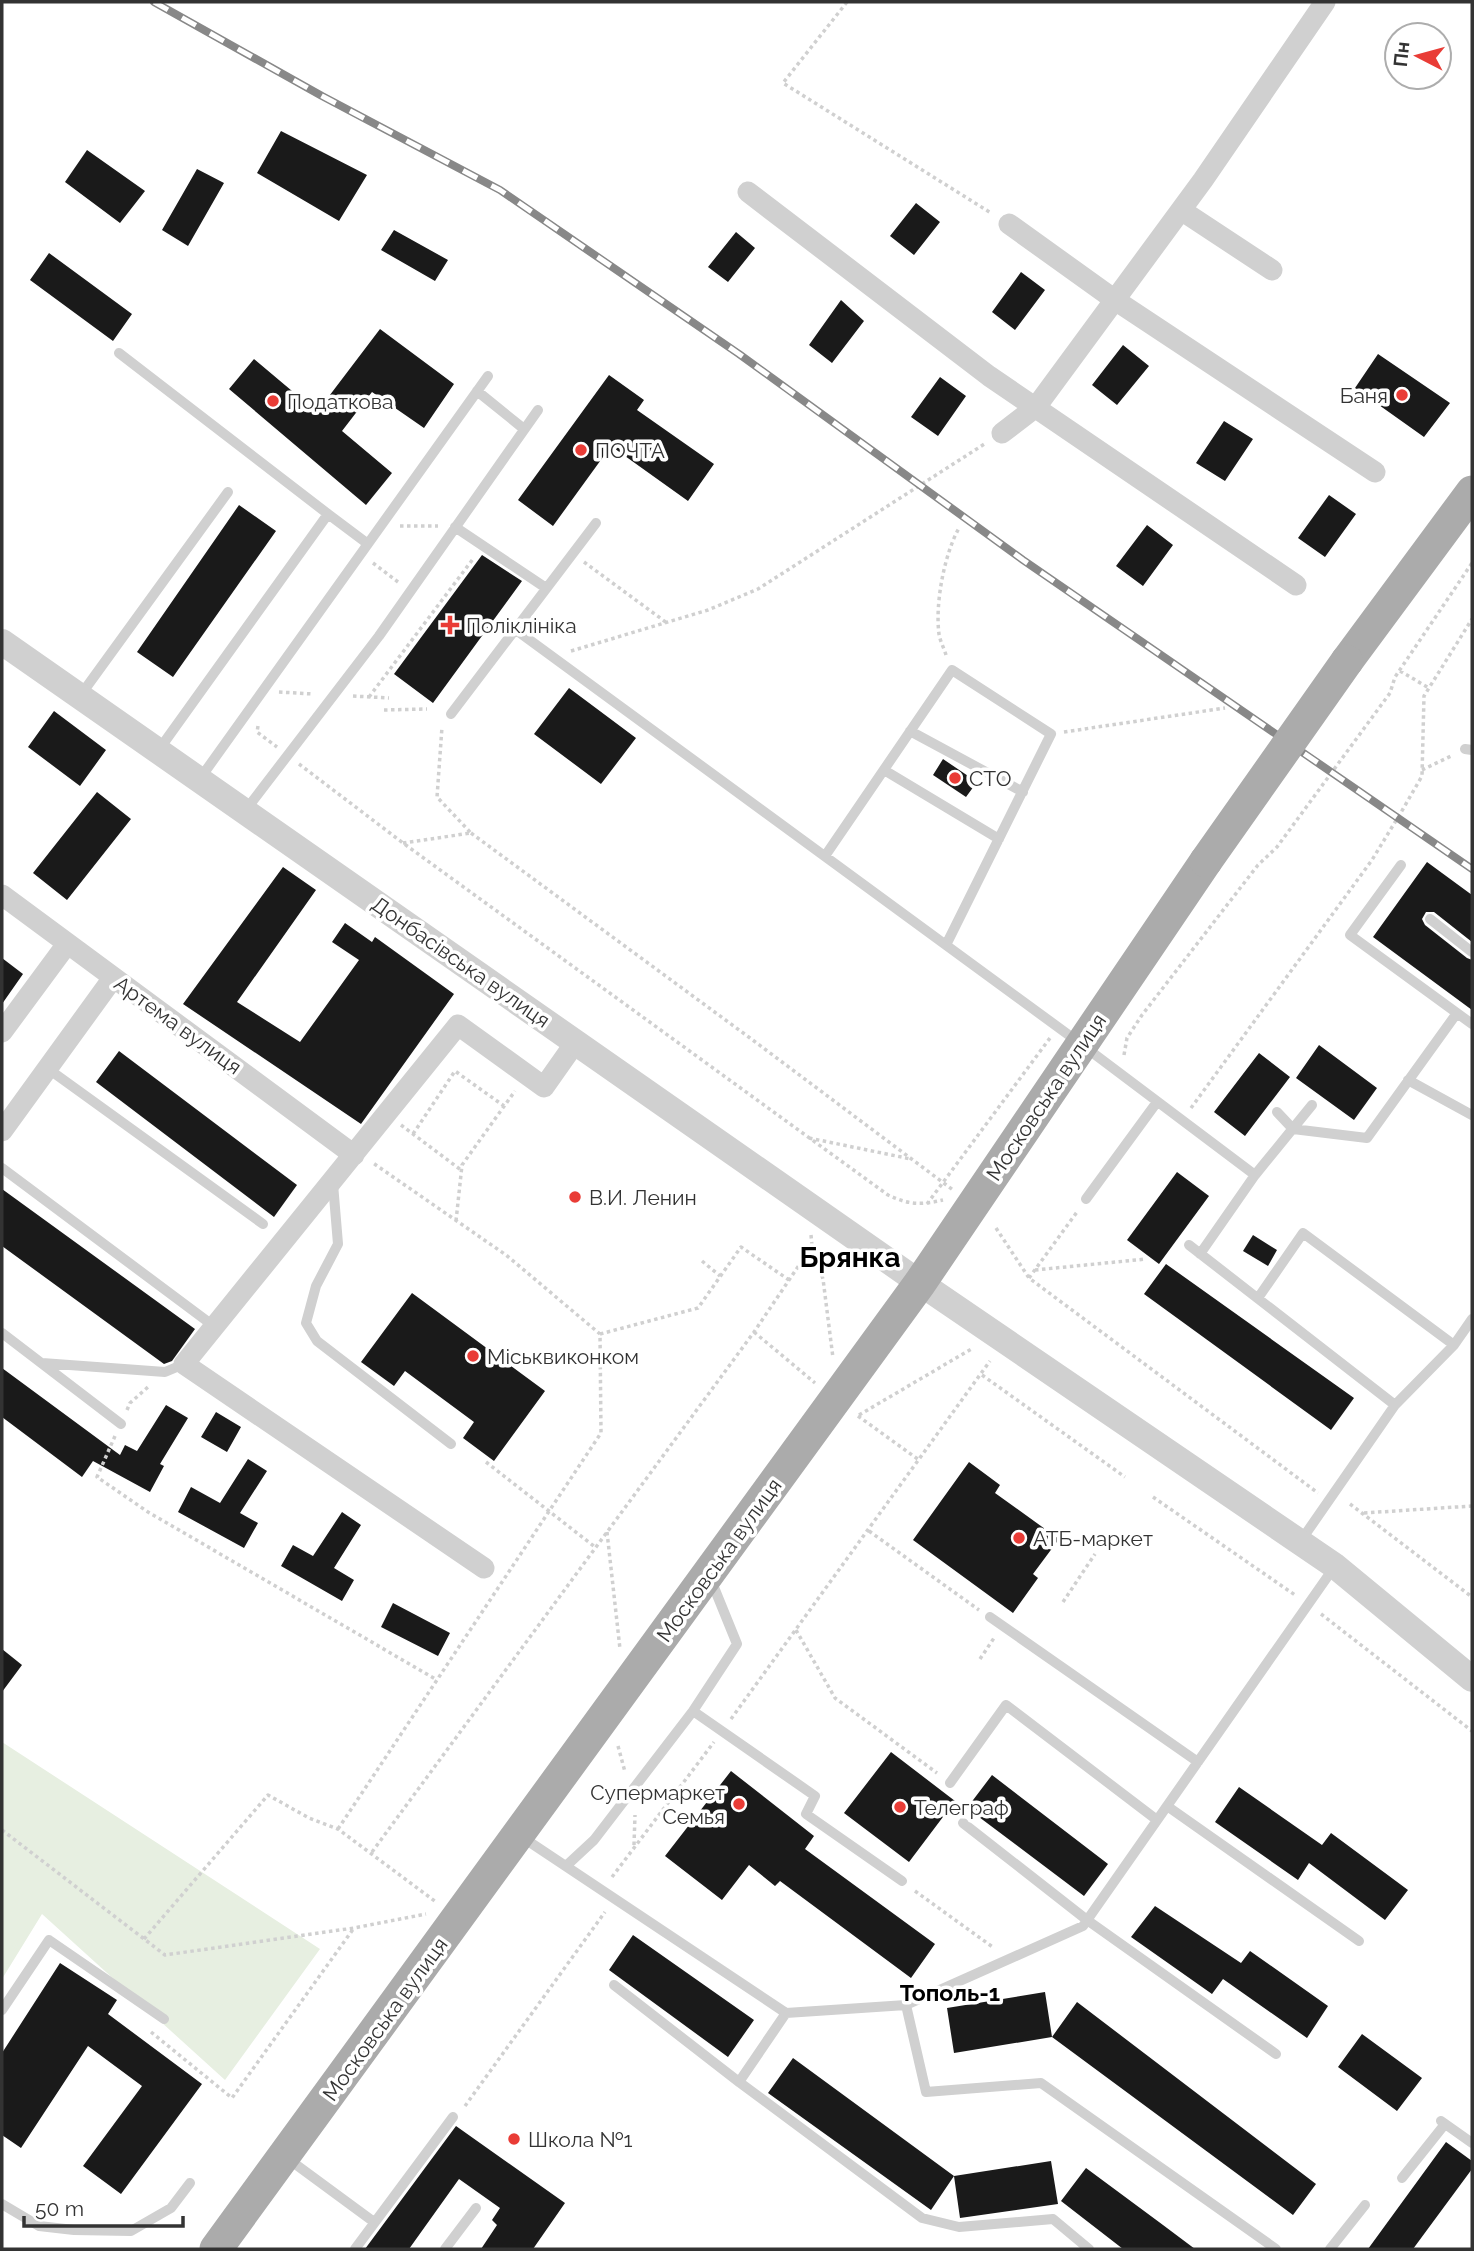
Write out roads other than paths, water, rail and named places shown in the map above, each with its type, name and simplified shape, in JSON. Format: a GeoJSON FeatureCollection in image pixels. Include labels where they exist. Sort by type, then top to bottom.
{"type":"FeatureCollection","features":[{"type":"Feature","properties":{"kind":"main road","name":"Московська вулиця"},"geometry":{"type":"LineString","coordinates":[[216,2249],[920,1283],[1067,1039],[1206,861],[1472,492]]}},
{"type":"Feature","properties":{"kind":"street"},"geometry":{"type":"LineString","coordinates":[[1003,433],[1036,407],[1181,210],[1325,2]]}},
{"type":"Feature","properties":{"kind":"street"},"geometry":{"type":"LineString","coordinates":[[748,191],[989,376],[1296,585]]}},
{"type":"Feature","properties":{"kind":"street"},"geometry":{"type":"LineString","coordinates":[[1181,210],[1272,270]]}},
{"type":"Feature","properties":{"kind":"street"},"geometry":{"type":"LineString","coordinates":[[1009,224],[1115,300],[1375,472]]}},
{"type":"Feature","properties":{"kind":"street","name":"Донбасівська вулиця"},"geometry":{"type":"LineString","coordinates":[[2,642],[920,1283],[1335,1566],[1472,1679]]}},
{"type":"Feature","properties":{"kind":"street","name":"Артема вулиця"},"geometry":{"type":"LineString","coordinates":[[2,895],[361,1157]]}},
{"type":"Feature","properties":{"kind":"street"},"geometry":{"type":"LineString","coordinates":[[4,1024],[67,944]]}},
{"type":"Feature","properties":{"kind":"street"},"geometry":{"type":"LineString","coordinates":[[2,1132],[113,978]]}},
{"type":"Feature","properties":{"kind":"street"},"geometry":{"type":"LineString","coordinates":[[484,1568],[175,1368],[215,1327],[332,1181],[361,1157],[458,1025],[544,1087],[575,1042]]}},
{"type":"Feature","properties":{"kind":"lane"},"geometry":{"type":"LineString","coordinates":[[119,353],[368,544]]}},
{"type":"Feature","properties":{"kind":"lane"},"geometry":{"type":"LineString","coordinates":[[200,780],[488,376]]}},
{"type":"Feature","properties":{"kind":"lane"},"geometry":{"type":"LineString","coordinates":[[477,391],[524,429]]}},
{"type":"Feature","properties":{"kind":"lane"},"geometry":{"type":"LineString","coordinates":[[245,811],[379,636],[450,526],[538,410]]}},
{"type":"Feature","properties":{"kind":"lane"},"geometry":{"type":"LineString","coordinates":[[80,696],[228,492]]}},
{"type":"Feature","properties":{"kind":"lane"},"geometry":{"type":"LineString","coordinates":[[158,751],[328,513]]}},
{"type":"Feature","properties":{"kind":"lane"},"geometry":{"type":"LineString","coordinates":[[447,716],[596,523]]}},
{"type":"Feature","properties":{"kind":"lane"},"geometry":{"type":"LineString","coordinates":[[450,526],[547,588]]}},
{"type":"Feature","properties":{"kind":"lane"},"geometry":{"type":"LineString","coordinates":[[516,630],[947,945],[1067,1039],[1255,1175]]}},
{"type":"Feature","properties":{"kind":"lane"},"geometry":{"type":"LineString","coordinates":[[825,856],[952,670],[1051,734],[947,945]]}},
{"type":"Feature","properties":{"kind":"lane"},"geometry":{"type":"LineString","coordinates":[[910,731],[1023,792]]}},
{"type":"Feature","properties":{"kind":"lane"},"geometry":{"type":"LineString","coordinates":[[884,769],[999,839]]}},
{"type":"Feature","properties":{"kind":"lane"},"geometry":{"type":"LineString","coordinates":[[1401,865],[1350,935],[1472,1024]]}},
{"type":"Feature","properties":{"kind":"lane"},"geometry":{"type":"LineString","coordinates":[[1430,919],[1472,952]]}},
{"type":"Feature","properties":{"kind":"lane"},"geometry":{"type":"LineString","coordinates":[[1277,1112],[1293,1129],[1367,1138],[1457,1013]]}},
{"type":"Feature","properties":{"kind":"lane"},"geometry":{"type":"LineString","coordinates":[[47,1068],[263,1224]]}},
{"type":"Feature","properties":{"kind":"lane"},"geometry":{"type":"LineString","coordinates":[[1408,1080],[1472,1115]]}},
{"type":"Feature","properties":{"kind":"lane"},"geometry":{"type":"LineString","coordinates":[[1086,1199],[1157,1102]]}},
{"type":"Feature","properties":{"kind":"lane"},"geometry":{"type":"LineString","coordinates":[[1200,1254],[1255,1175],[1312,1105]]}},
{"type":"Feature","properties":{"kind":"lane"},"geometry":{"type":"LineString","coordinates":[[2,1168],[215,1327]]}},
{"type":"Feature","properties":{"kind":"lane"},"geometry":{"type":"LineString","coordinates":[[332,1181],[338,1244],[316,1286],[306,1323],[317,1341],[450,1444]]}},
{"type":"Feature","properties":{"kind":"lane"},"geometry":{"type":"LineString","coordinates":[[1258,1298],[1303,1233],[1454,1345]]}},
{"type":"Feature","properties":{"kind":"lane"},"geometry":{"type":"LineString","coordinates":[[1189,1245],[1395,1405]]}},
{"type":"Feature","properties":{"kind":"lane"},"geometry":{"type":"LineString","coordinates":[[1300,1542],[1395,1405],[1454,1345],[1472,1319]]}},
{"type":"Feature","properties":{"kind":"lane"},"geometry":{"type":"LineString","coordinates":[[2,1333],[121,1424]]}},
{"type":"Feature","properties":{"kind":"lane"},"geometry":{"type":"LineString","coordinates":[[41,1363],[175,1368]]}},
{"type":"Feature","properties":{"kind":"lane"},"geometry":{"type":"LineString","coordinates":[[519,1836],[786,2013],[906,2005],[1083,1926],[1335,1566]]}},
{"type":"Feature","properties":{"kind":"lane"},"geometry":{"type":"LineString","coordinates":[[566,1866],[594,1840],[631,1792],[693,1711],[737,1644],[708,1575]]}},
{"type":"Feature","properties":{"kind":"lane"},"geometry":{"type":"LineString","coordinates":[[990,1617],[1198,1762]]}},
{"type":"Feature","properties":{"kind":"lane"},"geometry":{"type":"LineString","coordinates":[[950,1783],[1006,1705],[1157,1820]]}},
{"type":"Feature","properties":{"kind":"lane"},"geometry":{"type":"LineString","coordinates":[[693,1711],[815,1796],[806,1814],[902,1881]]}},
{"type":"Feature","properties":{"kind":"lane"},"geometry":{"type":"LineString","coordinates":[[1167,1806],[1359,1941]]}},
{"type":"Feature","properties":{"kind":"lane"},"geometry":{"type":"LineString","coordinates":[[963,1823],[1087,1920],[1276,2054]]}},
{"type":"Feature","properties":{"kind":"lane"},"geometry":{"type":"LineString","coordinates":[[2,2010],[49,1940],[164,2019]]}},
{"type":"Feature","properties":{"kind":"lane"},"geometry":{"type":"LineString","coordinates":[[614,1985],[922,2218],[960,2227],[1053,2219],[1089,2249]]}},
{"type":"Feature","properties":{"kind":"lane"},"geometry":{"type":"LineString","coordinates":[[906,2005],[926,2092],[1041,2083],[1276,2249]]}},
{"type":"Feature","properties":{"kind":"lane"},"geometry":{"type":"LineString","coordinates":[[739,2082],[786,2013]]}},
{"type":"Feature","properties":{"kind":"lane"},"geometry":{"type":"LineString","coordinates":[[355,2249],[453,2117]]}},
{"type":"Feature","properties":{"kind":"lane"},"geometry":{"type":"LineString","coordinates":[[1402,2178],[1442,2122],[1472,2143]]}},
{"type":"Feature","properties":{"kind":"lane"},"geometry":{"type":"LineString","coordinates":[[285,2156],[374,2222]]}},
{"type":"Feature","properties":{"kind":"lane"},"geometry":{"type":"LineString","coordinates":[[2,2204],[38,2226],[131,2231],[171,2208],[190,2183]]}},
{"type":"Feature","properties":{"kind":"lane"},"geometry":{"type":"LineString","coordinates":[[1330,2249],[1365,2204]]}},
{"type":"Feature","properties":{"kind":"lane"},"geometry":{"type":"LineString","coordinates":[[444,2249],[476,2208]]}},
{"type":"Feature","properties":{"kind":"railway"},"geometry":{"type":"LineString","coordinates":[[154,2],[322,96],[500,190],[739,354],[1023,560],[1472,869]]}},
{"type":"Feature","properties":{"kind":"place","name":"Баня"},"geometry":{"type":"Point","coordinates":[1402,395]}},
{"type":"Feature","properties":{"kind":"place","name":"Податкова"},"geometry":{"type":"Point","coordinates":[273,401]}},
{"type":"Feature","properties":{"kind":"place","name":"ПОЧТА"},"geometry":{"type":"Point","coordinates":[581,450]}},
{"type":"Feature","properties":{"kind":"place","name":"Поліклініка"},"geometry":{"type":"Point","coordinates":[450,625]}},
{"type":"Feature","properties":{"kind":"place","name":"СТО"},"geometry":{"type":"Point","coordinates":[955,778]}},
{"type":"Feature","properties":{"kind":"place","name":"В.И. Ленин"},"geometry":{"type":"Point","coordinates":[575,1197]}},
{"type":"Feature","properties":{"kind":"place","name":"Міськвиконком"},"geometry":{"type":"Point","coordinates":[473,1356]}},
{"type":"Feature","properties":{"kind":"place","name":"АТБ-маркет"},"geometry":{"type":"Point","coordinates":[1019,1538]}},
{"type":"Feature","properties":{"kind":"place","name":"Супермаркет Семья"},"geometry":{"type":"Point","coordinates":[739,1804]}},
{"type":"Feature","properties":{"kind":"place","name":"Телеграф"},"geometry":{"type":"Point","coordinates":[900,1807]}},
{"type":"Feature","properties":{"kind":"place","name":"Школа №1"},"geometry":{"type":"Point","coordinates":[514,2139]}},
{"type":"Feature","properties":{"kind":"district","name":"Брянка"},"geometry":{"type":"Point","coordinates":[850,1257]}},
{"type":"Feature","properties":{"kind":"district","name":"Тополь-1"},"geometry":{"type":"Point","coordinates":[950,1992]}}]}
